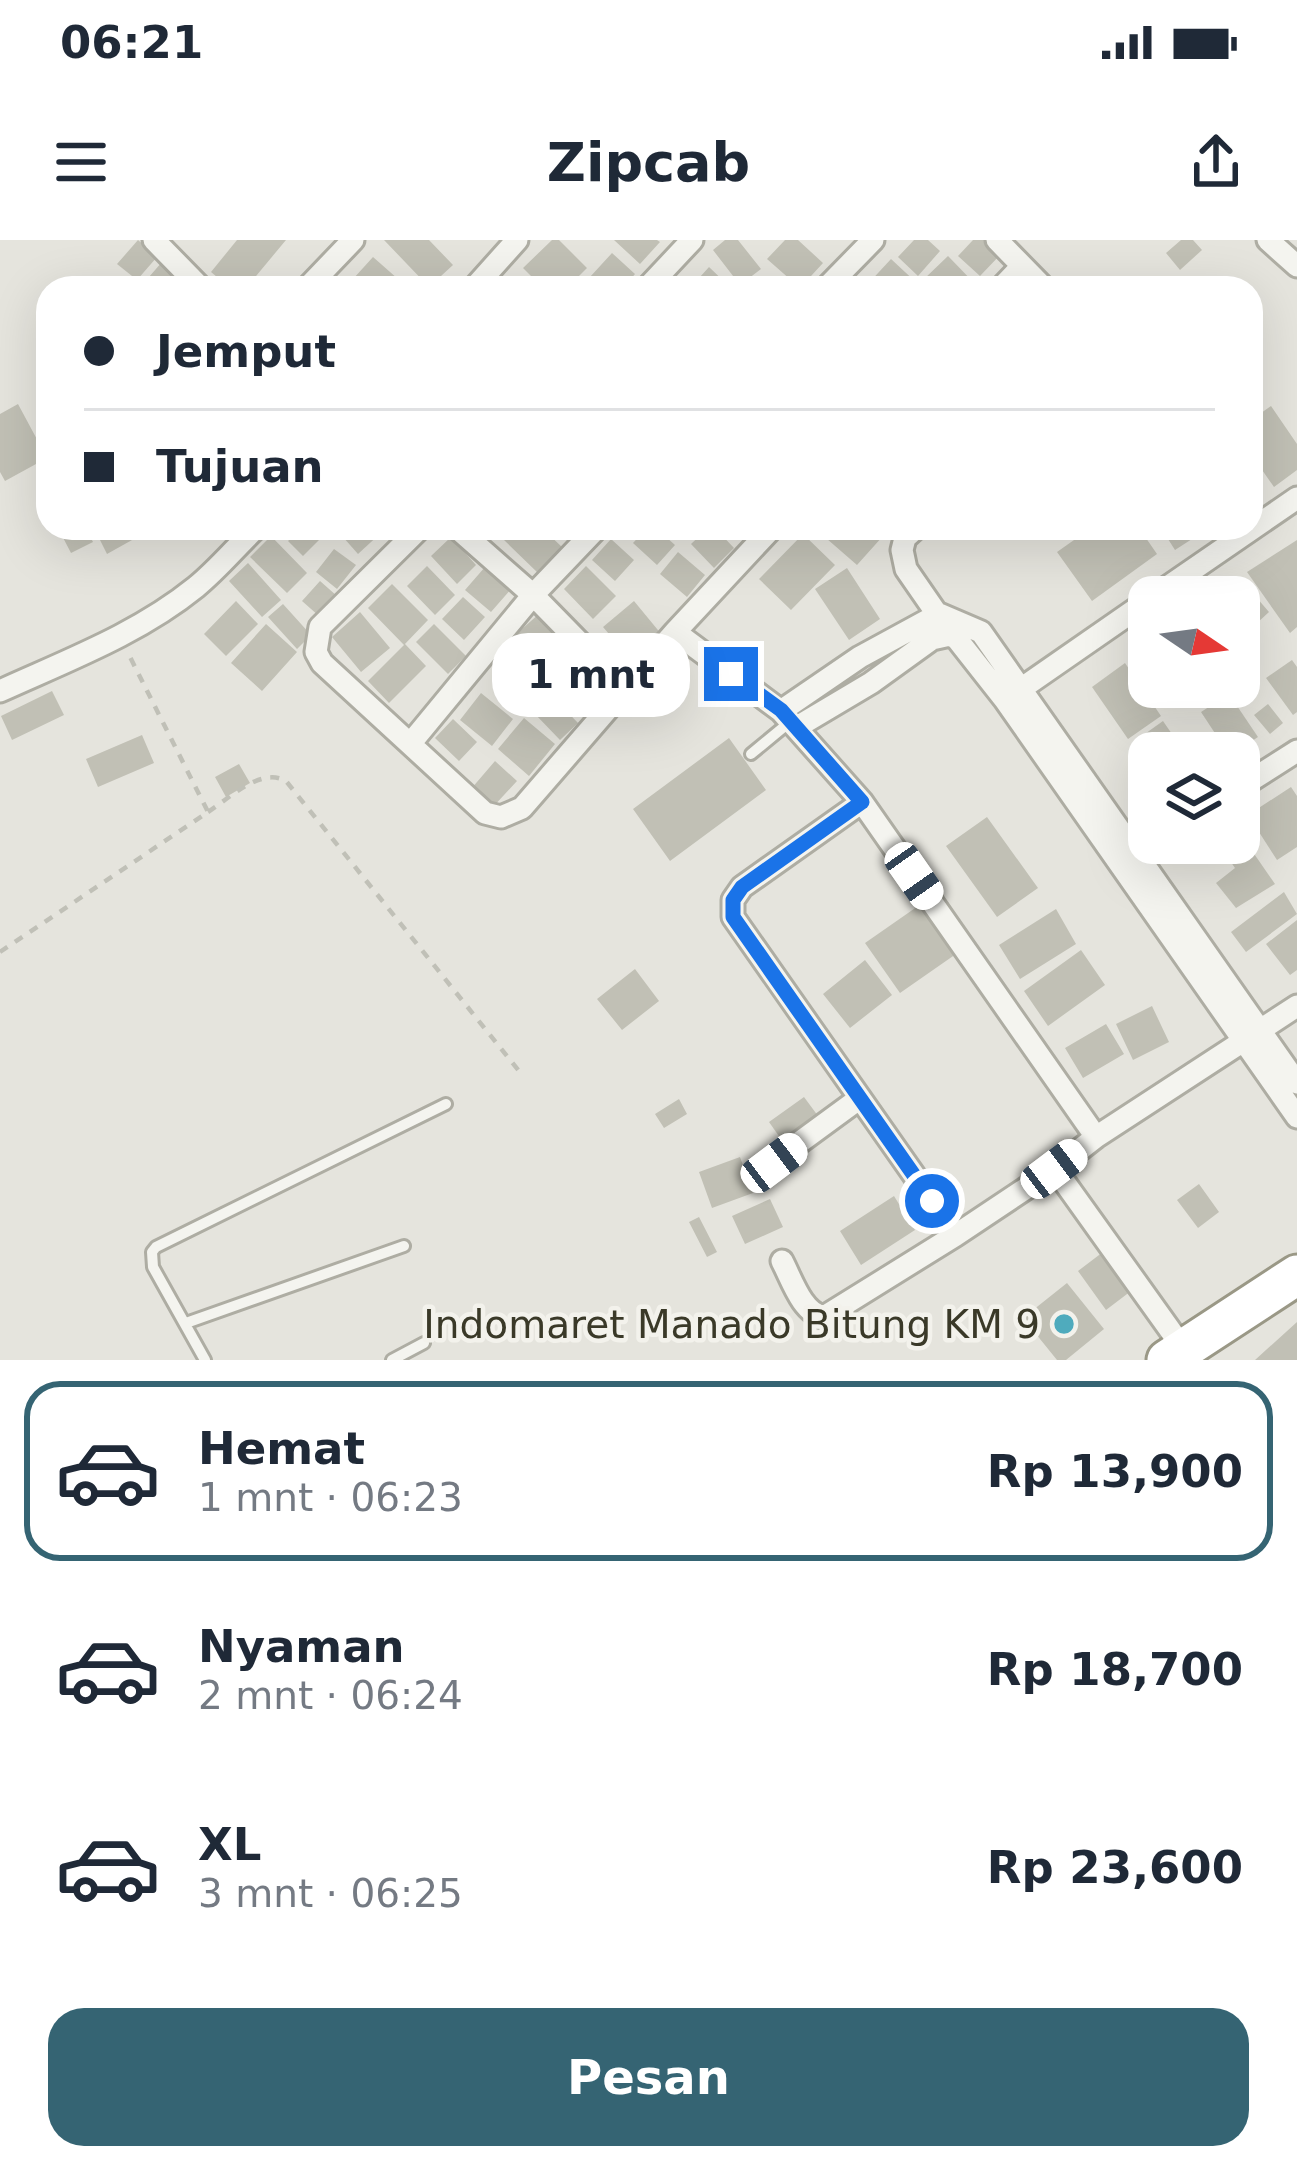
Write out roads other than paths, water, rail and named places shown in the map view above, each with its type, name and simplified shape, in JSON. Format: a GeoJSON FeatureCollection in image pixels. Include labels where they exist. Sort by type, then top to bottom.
{"type":"FeatureCollection","features":[{"type":"Feature","properties":{"kind":"highway"},"geometry":{"type":"LineString","coordinates":[[1181,1356],[1297,1275]]}},
{"type":"Feature","properties":{"kind":"street"},"geometry":{"type":"LineString","coordinates":[[154,240],[189,276]]}},
{"type":"Feature","properties":{"kind":"street"},"geometry":{"type":"LineString","coordinates":[[318,276],[353,240]]}},
{"type":"Feature","properties":{"kind":"street"},"geometry":{"type":"LineString","coordinates":[[485,276],[517,240]]}},
{"type":"Feature","properties":{"kind":"street"},"geometry":{"type":"LineString","coordinates":[[658,276],[692,240]]}},
{"type":"Feature","properties":{"kind":"street"},"geometry":{"type":"LineString","coordinates":[[838,276],[873,240]]}},
{"type":"Feature","properties":{"kind":"street"},"geometry":{"type":"LineString","coordinates":[[997,240],[1032,276]]}},
{"type":"Feature","properties":{"kind":"street"},"geometry":{"type":"LineString","coordinates":[[1268,240],[1297,266]]}},
{"type":"Feature","properties":{"kind":"street"},"geometry":{"type":"LineString","coordinates":[[1012,276],[1022,266]]}},
{"type":"Feature","properties":{"kind":"street"},"geometry":{"type":"LineString","coordinates":[[1263,521],[1297,498]]}},
{"type":"Feature","properties":{"kind":"street"},"geometry":{"type":"LineString","coordinates":[[0,691],[120,637],[199,585],[244,540]]}},
{"type":"Feature","properties":{"kind":"street"},"geometry":{"type":"LineString","coordinates":[[407,540],[320,627],[314,646],[322,663],[496,818],[522,808],[761,540]]}},
{"type":"Feature","properties":{"kind":"street"},"geometry":{"type":"LineString","coordinates":[[471,540],[533,595],[625,689]]}},
{"type":"Feature","properties":{"kind":"street"},"geometry":{"type":"LineString","coordinates":[[410,744],[533,595],[586,540]]}},
{"type":"Feature","properties":{"kind":"street"},"geometry":{"type":"LineString","coordinates":[[905,540],[903,562],[950,635],[1014,693]]}},
{"type":"Feature","properties":{"kind":"street"},"geometry":{"type":"LineString","coordinates":[[1183,576],[1236,540]]}},
{"type":"Feature","properties":{"kind":"street"},"geometry":{"type":"LineString","coordinates":[[789,720],[860,657],[939,614]]}},
{"type":"Feature","properties":{"kind":"street"},"geometry":{"type":"LineString","coordinates":[[939,614],[981,632],[1014,693],[1128,841]]}},
{"type":"Feature","properties":{"kind":"street"},"geometry":{"type":"LineString","coordinates":[[1014,693],[1128,614]]}},
{"type":"Feature","properties":{"kind":"street"},"geometry":{"type":"LineString","coordinates":[[675,632],[789,720],[862,802],[1096,1137]]}},
{"type":"Feature","properties":{"kind":"street"},"geometry":{"type":"LineString","coordinates":[[789,720],[872,683],[932,639],[950,635]]}},
{"type":"Feature","properties":{"kind":"street"},"geometry":{"type":"LineString","coordinates":[[860,657],[872,683]]}},
{"type":"Feature","properties":{"kind":"street"},"geometry":{"type":"LineString","coordinates":[[1260,775],[1297,751]]}},
{"type":"Feature","properties":{"kind":"street"},"geometry":{"type":"LineString","coordinates":[[862,802],[742,887],[732,906],[736,922],[956,1235]]}},
{"type":"Feature","properties":{"kind":"street"},"geometry":{"type":"LineString","coordinates":[[1144,864],[1252,1035],[1297,1118]]}},
{"type":"Feature","properties":{"kind":"street"},"geometry":{"type":"LineString","coordinates":[[782,1261],[808,1308],[824,1318],[1297,1006]]}},
{"type":"Feature","properties":{"kind":"street"},"geometry":{"type":"LineString","coordinates":[[1252,1035],[1297,1083]]}},
{"type":"Feature","properties":{"kind":"street"},"geometry":{"type":"LineString","coordinates":[[759,1172],[860,1098]]}},
{"type":"Feature","properties":{"kind":"street"},"geometry":{"type":"LineString","coordinates":[[1054,1169],[1181,1356]]}},
{"type":"Feature","properties":{"kind":"lane"},"geometry":{"type":"LineString","coordinates":[[751,754],[789,720]]}},
{"type":"Feature","properties":{"kind":"lane"},"geometry":{"type":"LineString","coordinates":[[205,1360],[153,1267],[156,1246],[446,1104]]}},
{"type":"Feature","properties":{"kind":"lane"},"geometry":{"type":"LineString","coordinates":[[186,1323],[404,1246]]}},
{"type":"Feature","properties":{"kind":"lane"},"geometry":{"type":"LineString","coordinates":[[392,1360],[424,1343]]}},
{"type":"Feature","properties":{"kind":"place","name":"Indomaret Manado Bitung KM 9"},"geometry":{"type":"Point","coordinates":[1064,1324]}}]}
